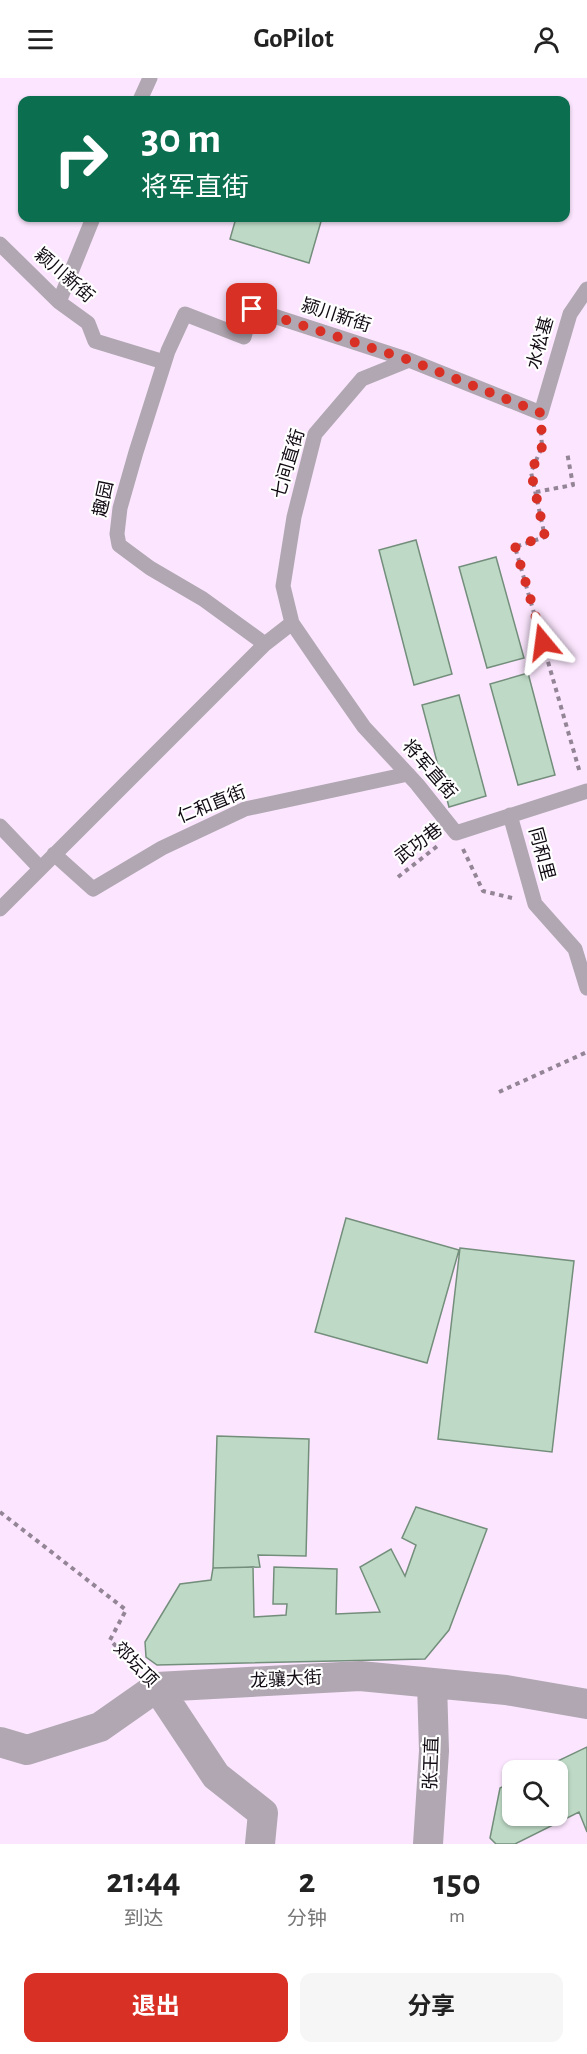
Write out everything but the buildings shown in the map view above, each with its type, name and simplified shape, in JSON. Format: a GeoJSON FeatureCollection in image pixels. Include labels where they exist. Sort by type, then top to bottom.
{"type":"FeatureCollection","features":[{"type":"Feature","properties":{"kind":"street","name":"龙骧大街"},"geometry":{"type":"LineString","coordinates":[[157,1687],[360,1676],[506,1690],[587,1704]]}},
{"type":"Feature","properties":{"kind":"street","name":"张王直"},"geometry":{"type":"LineString","coordinates":[[428,1844],[434,1751],[432,1683]]}},
{"type":"Feature","properties":{"kind":"street"},"geometry":{"type":"LineString","coordinates":[[0,1742],[27,1750],[100,1727],[157,1687]]}},
{"type":"Feature","properties":{"kind":"street","name":"郊坛顶"},"geometry":{"type":"LineString","coordinates":[[157,1687],[216,1776],[263,1813],[260,1844]]}},
{"type":"Feature","properties":{"kind":"lane"},"geometry":{"type":"LineString","coordinates":[[142,96],[150,78]]}},
{"type":"Feature","properties":{"kind":"lane"},"geometry":{"type":"LineString","coordinates":[[59,302],[91,222]]}},
{"type":"Feature","properties":{"kind":"lane","name":"颖川新街"},"geometry":{"type":"LineString","coordinates":[[0,244],[59,302],[88,323],[95,341],[164,362]]}},
{"type":"Feature","properties":{"kind":"lane","name":"水松基"},"geometry":{"type":"LineString","coordinates":[[541,413],[570,314],[587,289]]}},
{"type":"Feature","properties":{"kind":"lane","name":"颍川新街"},"geometry":{"type":"LineString","coordinates":[[164,362],[185,314],[244,337],[252,309],[409,360]]}},
{"type":"Feature","properties":{"kind":"lane"},"geometry":{"type":"LineString","coordinates":[[409,360],[541,413]]}},
{"type":"Feature","properties":{"kind":"lane","name":"七间直街"},"geometry":{"type":"LineString","coordinates":[[292,623],[283,586],[294,517],[315,434],[362,379],[409,360]]}},
{"type":"Feature","properties":{"kind":"lane","name":"趣园"},"geometry":{"type":"LineString","coordinates":[[164,362],[120,508],[117,534],[119,545],[150,568],[203,599],[265,644]]}},
{"type":"Feature","properties":{"kind":"lane"},"geometry":{"type":"LineString","coordinates":[[0,909],[265,644],[292,623]]}},
{"type":"Feature","properties":{"kind":"lane","name":"将军直街"},"geometry":{"type":"LineString","coordinates":[[292,623],[364,727],[408,774],[456,832]]}},
{"type":"Feature","properties":{"kind":"lane","name":"仁和直街"},"geometry":{"type":"LineString","coordinates":[[54,854],[93,890],[162,848],[245,809],[408,774]]}},
{"type":"Feature","properties":{"kind":"lane"},"geometry":{"type":"LineString","coordinates":[[456,832],[586,791]]}},
{"type":"Feature","properties":{"kind":"lane","name":"同和里"},"geometry":{"type":"LineString","coordinates":[[510,815],[535,904],[575,949],[587,988]]}},
{"type":"Feature","properties":{"kind":"lane"},"geometry":{"type":"LineString","coordinates":[[0,826],[40,868]]}},
{"type":"Feature","properties":{"kind":"path"},"geometry":{"type":"LineString","coordinates":[[541,413],[542,447],[531,472],[545,537],[515,546],[586,791]]}},
{"type":"Feature","properties":{"kind":"path"},"geometry":{"type":"LineString","coordinates":[[536,492],[573,485],[567,452]]}},
{"type":"Feature","properties":{"kind":"path","name":"武功巷"},"geometry":{"type":"LineString","coordinates":[[398,876],[456,832]]}},
{"type":"Feature","properties":{"kind":"path","name":"同和里"},"geometry":{"type":"LineString","coordinates":[[456,832],[483,891],[535,904]]}},
{"type":"Feature","properties":{"kind":"path"},"geometry":{"type":"LineString","coordinates":[[499,1092],[587,1052]]}},
{"type":"Feature","properties":{"kind":"path","name":"郊坛顶"},"geometry":{"type":"LineString","coordinates":[[0,1512],[126,1610],[110,1640],[157,1687]]}},
{"type":"Feature","properties":{"kind":"route"},"geometry":{"type":"LineString","coordinates":[[252,309],[409,360],[541,413],[542,447],[531,472],[545,537],[515,546],[543,642]]}}]}
